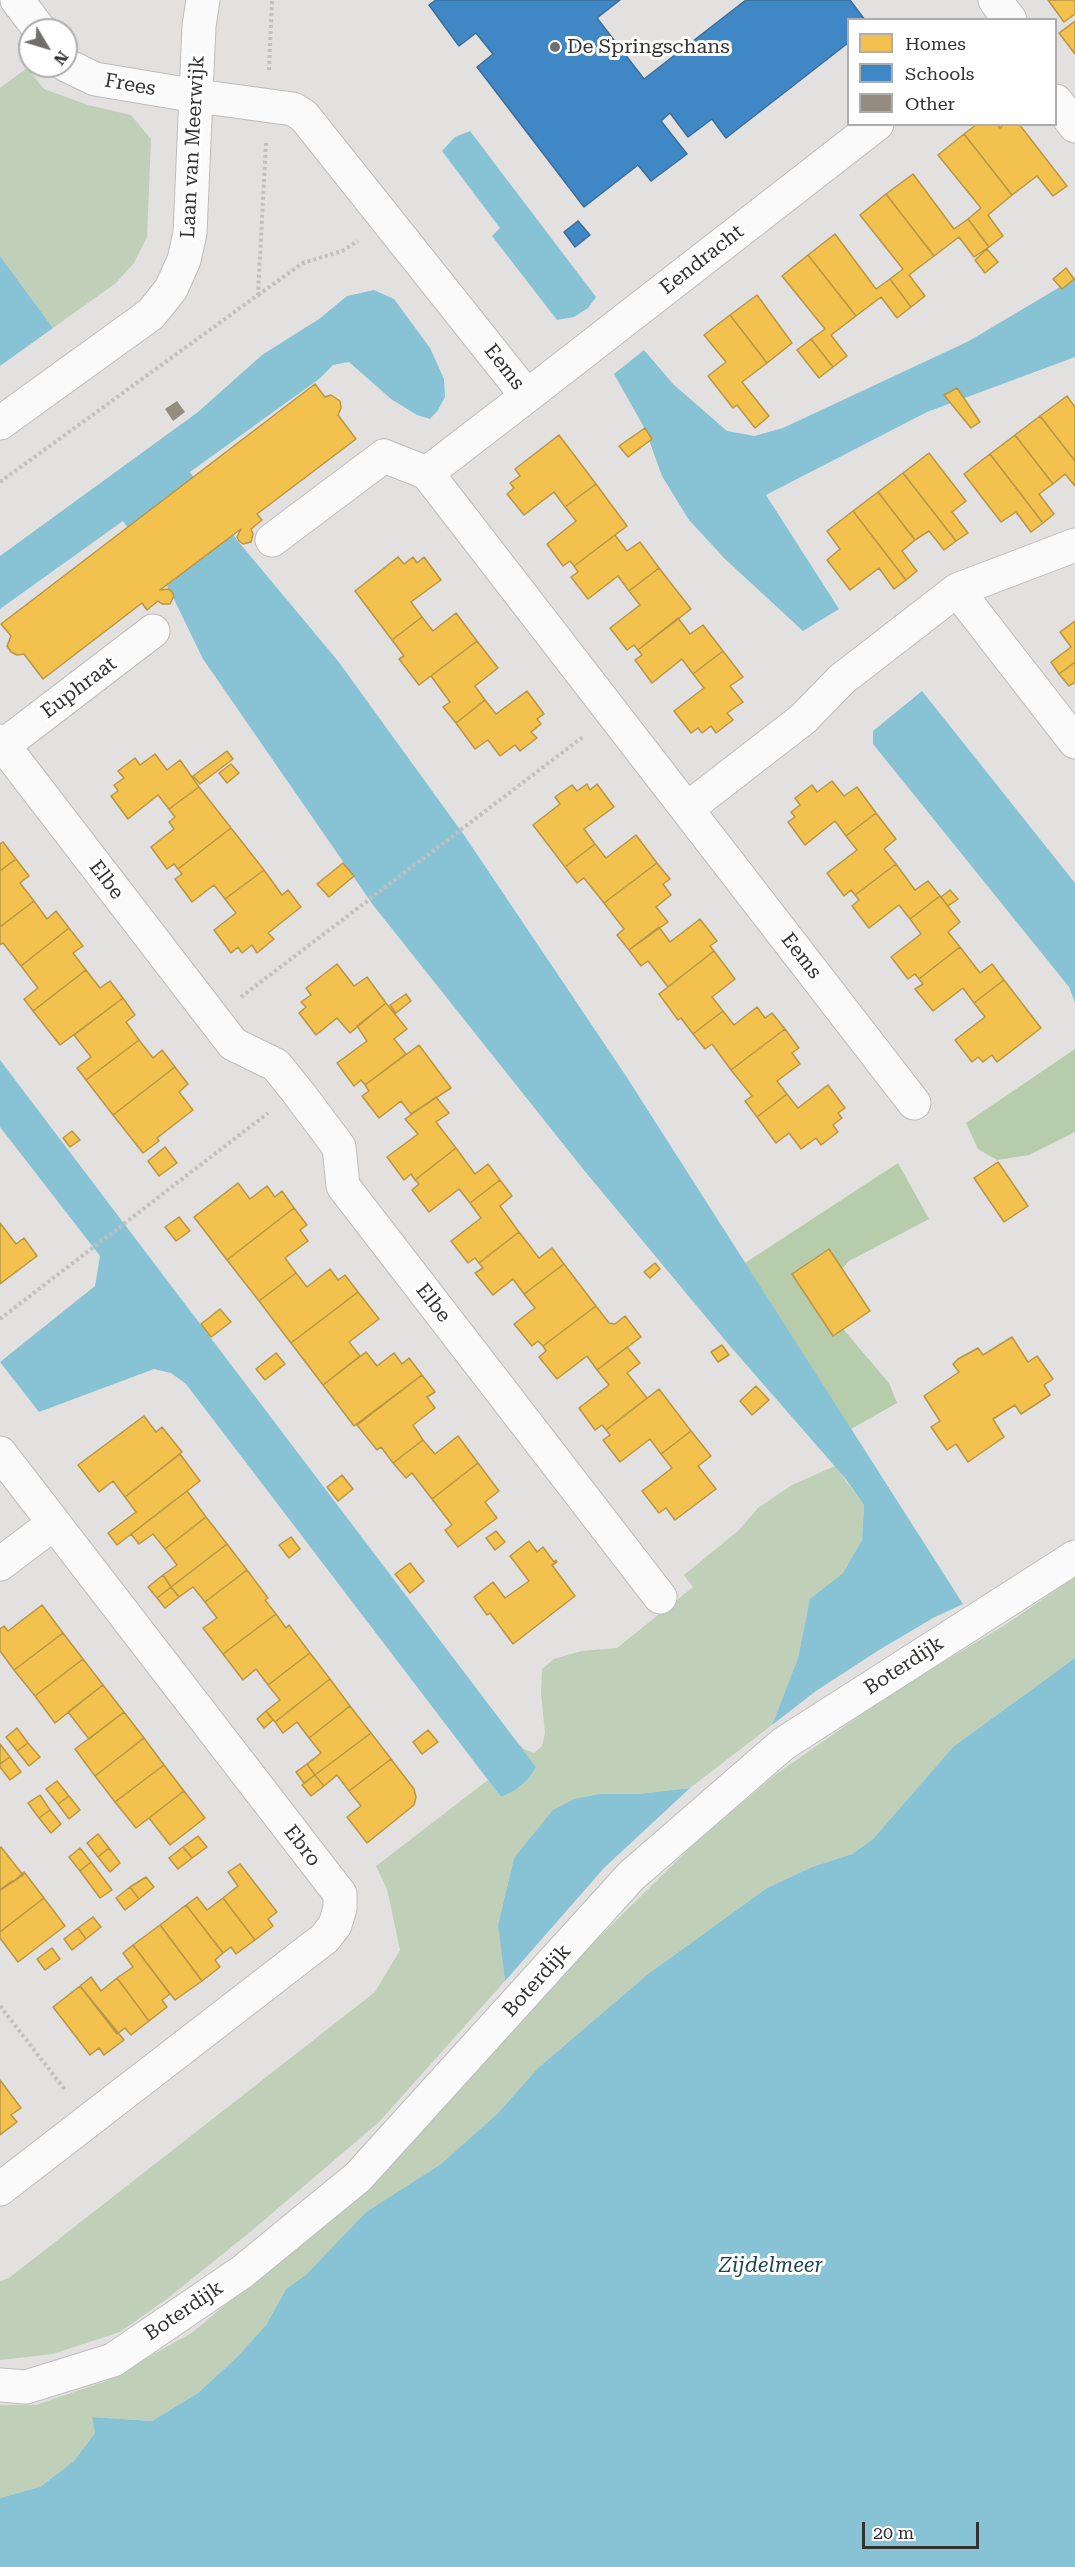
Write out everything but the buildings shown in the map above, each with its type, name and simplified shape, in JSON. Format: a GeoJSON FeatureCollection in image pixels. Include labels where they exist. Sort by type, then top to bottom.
{"type":"FeatureCollection","features":[{"type":"Feature","properties":{"kind":"street"},"geometry":{"type":"LineString","coordinates":[[17,0],[31,18]]}},
{"type":"Feature","properties":{"kind":"street","name":"Laan van Meerwijk"},"geometry":{"type":"LineString","coordinates":[[0,423],[151,314],[171,289],[184,260],[190,232],[199,26],[203,0]]}},
{"type":"Feature","properties":{"kind":"street"},"geometry":{"type":"LineString","coordinates":[[995,0],[1008,18]]}},
{"type":"Feature","properties":{"kind":"street","name":"Frees"},"geometry":{"type":"LineString","coordinates":[[78,71],[95,79],[197,96]]}},
{"type":"Feature","properties":{"kind":"street","name":"Eems"},"geometry":{"type":"LineString","coordinates":[[197,96],[293,109],[304,116],[527,396],[427,473],[914,1103]]}},
{"type":"Feature","properties":{"kind":"street"},"geometry":{"type":"LineString","coordinates":[[1057,102],[1075,126]]}},
{"type":"Feature","properties":{"kind":"street","name":"Eendracht"},"geometry":{"type":"LineString","coordinates":[[527,396],[874,126]]}},
{"type":"Feature","properties":{"kind":"street"},"geometry":{"type":"LineString","coordinates":[[272,540],[384,456],[427,473]]}},
{"type":"Feature","properties":{"kind":"street"},"geometry":{"type":"LineString","coordinates":[[688,808],[803,718],[842,679],[957,590],[1075,545]]}},
{"type":"Feature","properties":{"kind":"street"},"geometry":{"type":"LineString","coordinates":[[957,590],[1075,741]]}},
{"type":"Feature","properties":{"kind":"street","name":"Euphraat"},"geometry":{"type":"LineString","coordinates":[[2,743],[153,631]]}},
{"type":"Feature","properties":{"kind":"street","name":"Elbe"},"geometry":{"type":"LineString","coordinates":[[2,743],[233,1044],[276,1065],[297,1091],[339,1147],[343,1186],[660,1597]]}},
{"type":"Feature","properties":{"kind":"street","name":"Ebro"},"geometry":{"type":"LineString","coordinates":[[0,1453],[340,1894],[340,1908],[335,1925],[325,1938],[0,2188]]}},
{"type":"Feature","properties":{"kind":"street"},"geometry":{"type":"LineString","coordinates":[[0,1564],[53,1524]]}},
{"type":"Feature","properties":{"kind":"street","name":"Boterdijk"},"geometry":{"type":"LineString","coordinates":[[0,2385],[26,2387],[113,2360],[242,2272],[358,2177],[631,1876],[783,1744],[1075,1557]]}},
{"type":"Feature","properties":{"kind":"path"},"geometry":{"type":"LineString","coordinates":[[258,295],[303,263],[342,251],[388,220]]}},
{"type":"Feature","properties":{"kind":"path"},"geometry":{"type":"LineString","coordinates":[[213,1020],[364,902],[614,713]]}},
{"type":"Feature","properties":{"kind":"path"},"geometry":{"type":"LineString","coordinates":[[0,1319],[297,1091]]}},
{"type":"Feature","properties":{"kind":"path"},"geometry":{"type":"LineString","coordinates":[[0,2006],[89,2120]]}},
{"type":"Feature","properties":{"kind":"green space"},"geometry":{"type":"Polygon","coordinates":[[[18,75],[18,78],[35,78],[44,89],[88,105],[131,115],[151,139],[147,237],[134,263],[116,283],[53,328],[0,256],[0,88],[18,75]]]}},
{"type":"Feature","properties":{"kind":"green space"},"geometry":{"type":"Polygon","coordinates":[[[1075,1049],[1075,1132],[1029,1155],[997,1160],[978,1149],[966,1123],[1075,1049]]]}},
{"type":"Feature","properties":{"kind":"green space"},"geometry":{"type":"Polygon","coordinates":[[[898,1163],[929,1219],[849,1261],[830,1283],[832,1316],[889,1383],[897,1403],[851,1429],[745,1263],[898,1163]]]}},
{"type":"Feature","properties":{"kind":"green space"},"geometry":{"type":"Polygon","coordinates":[[[835,1466],[864,1505],[862,1540],[843,1573],[810,1600],[798,1658],[772,1725],[690,1788],[639,1794],[600,1794],[514,1858],[498,1925],[505,1981],[379,2122],[249,2233],[168,2298],[120,2332],[53,2354],[0,2360],[0,2281],[9,2278],[375,1992],[400,1950],[387,1889],[376,1866],[488,1780],[501,1797],[536,1767],[514,1739],[524,1749],[534,1753],[542,1746],[545,1733],[541,1693],[542,1669],[554,1659],[582,1651],[617,1648],[693,1587],[684,1575],[738,1531],[758,1508],[792,1485],[835,1466]]]}},
{"type":"Feature","properties":{"kind":"green space"},"geometry":{"type":"Polygon","coordinates":[[[1075,1577],[1075,1658],[953,1747],[873,1839],[852,1854],[812,1867],[767,1888],[648,1974],[538,2068],[498,2113],[441,2164],[366,2212],[306,2276],[286,2289],[266,2325],[237,2357],[198,2393],[152,2421],[92,2417],[95,2433],[74,2461],[40,2487],[0,2498],[0,2405],[36,2405],[106,2381],[193,2332],[283,2256],[697,1841],[775,1775],[895,1691],[1005,1625],[1075,1577]]]}},
{"type":"Feature","properties":{"kind":"water"},"geometry":{"type":"Polygon","coordinates":[[[470,131],[596,297],[588,308],[574,317],[557,320],[492,236],[500,228],[442,151],[455,137],[470,131]]]}},
{"type":"Feature","properties":{"kind":"water"},"geometry":{"type":"Polygon","coordinates":[[[0,256],[53,328],[0,366],[0,256]]]}},
{"type":"Feature","properties":{"kind":"water"},"geometry":{"type":"Polygon","coordinates":[[[1075,278],[1075,357],[927,412],[766,495],[839,609],[803,631],[725,559],[689,520],[662,476],[645,429],[614,374],[644,350],[673,384],[727,431],[754,436],[783,428],[969,341],[1075,278]]]}},
{"type":"Feature","properties":{"kind":"water"},"geometry":{"type":"Polygon","coordinates":[[[374,290],[394,299],[430,348],[444,379],[445,397],[430,419],[417,415],[391,399],[349,362],[333,365],[319,379],[190,472],[237,540],[338,661],[464,835],[626,1076],[963,1604],[933,1618],[879,1650],[816,1691],[772,1725],[798,1658],[810,1599],[843,1573],[862,1540],[864,1505],[845,1478],[730,1346],[583,1169],[373,905],[203,659],[169,589],[123,521],[0,609],[0,556],[198,412],[262,355],[319,319],[347,296],[374,290]]]}},
{"type":"Feature","properties":{"kind":"water"},"geometry":{"type":"Polygon","coordinates":[[[922,691],[1075,883],[1075,1003],[1069,987],[873,744],[873,731],[922,691]]]}},
{"type":"Feature","properties":{"kind":"water"},"geometry":{"type":"Polygon","coordinates":[[[0,1060],[536,1767],[528,1779],[515,1790],[501,1797],[186,1384],[171,1373],[154,1369],[39,1412],[0,1362],[95,1286],[100,1256],[0,1127],[0,1060]]]}},
{"type":"Feature","properties":{"kind":"water","name":"Zijdelmeer"},"geometry":{"type":"Polygon","coordinates":[[[1075,1658],[1075,2567],[0,2567],[0,2498],[40,2487],[74,2461],[95,2433],[92,2417],[152,2421],[198,2393],[237,2357],[266,2325],[286,2289],[306,2275],[366,2212],[441,2164],[498,2113],[538,2068],[648,1974],[767,1888],[812,1867],[852,1854],[873,1839],[953,1747],[1075,1658]]]}},
{"type":"Feature","properties":{"kind":"water"},"geometry":{"type":"Polygon","coordinates":[[[690,1788],[604,1868],[505,1981],[498,1925],[514,1858],[553,1810],[574,1799],[600,1794],[639,1794],[690,1788]]]}},
{"type":"Feature","properties":{"kind":"place","name":"De Springschans"},"geometry":{"type":"Point","coordinates":[555,47]}}]}
